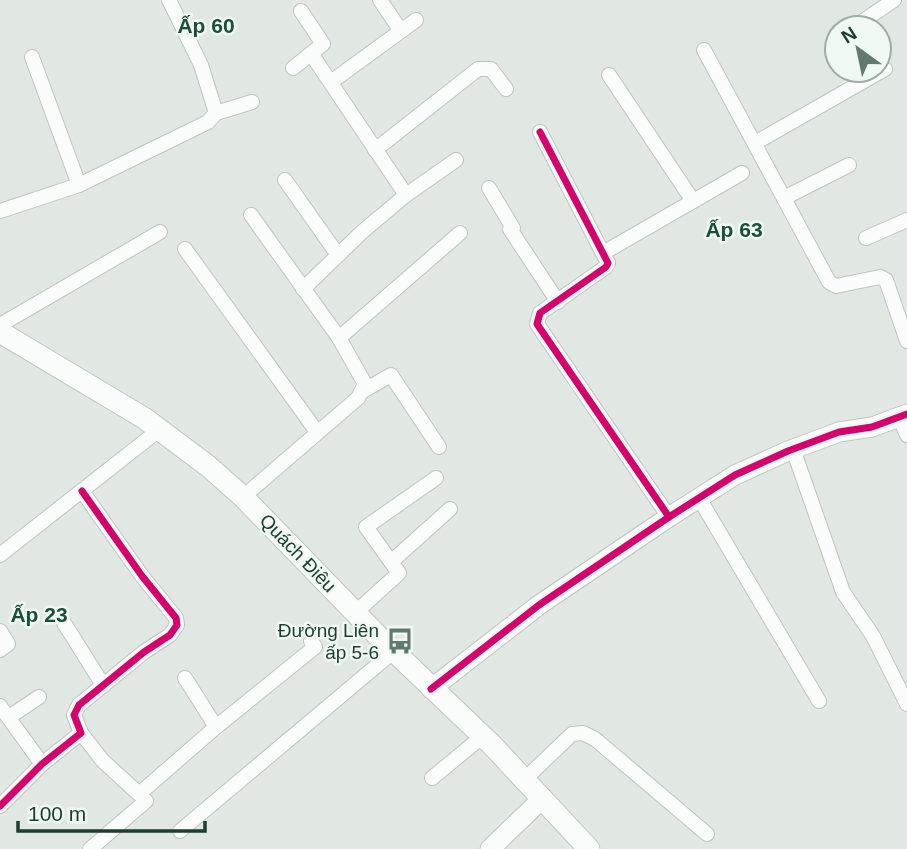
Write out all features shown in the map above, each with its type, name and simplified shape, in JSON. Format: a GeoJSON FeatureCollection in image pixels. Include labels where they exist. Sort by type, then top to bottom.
{"type":"FeatureCollection","features":[{"type":"Feature","properties":{"kind":"main road","name":"Quách Điêu"},"geometry":{"type":"LineString","coordinates":[[0,332],[144,418],[208,466],[243,497],[393,652],[483,736],[589,849]]}},
{"type":"Feature","properties":{"kind":"street"},"geometry":{"type":"LineString","coordinates":[[169,0],[201,65],[216,113]]}},
{"type":"Feature","properties":{"kind":"street"},"geometry":{"type":"LineString","coordinates":[[380,0],[401,31]]}},
{"type":"Feature","properties":{"kind":"street"},"geometry":{"type":"LineString","coordinates":[[874,14],[894,0]]}},
{"type":"Feature","properties":{"kind":"street"},"geometry":{"type":"LineString","coordinates":[[293,68],[322,47],[324,42],[301,11]]}},
{"type":"Feature","properties":{"kind":"street"},"geometry":{"type":"LineString","coordinates":[[331,82],[416,20]]}},
{"type":"Feature","properties":{"kind":"street"},"geometry":{"type":"LineString","coordinates":[[704,50],[829,282],[836,286],[846,286],[880,277],[886,280],[903,314],[907,341]]}},
{"type":"Feature","properties":{"kind":"street"},"geometry":{"type":"LineString","coordinates":[[312,55],[406,195]]}},
{"type":"Feature","properties":{"kind":"street"},"geometry":{"type":"LineString","coordinates":[[32,57],[79,185]]}},
{"type":"Feature","properties":{"kind":"street"},"geometry":{"type":"LineString","coordinates":[[374,150],[478,69],[491,69],[506,89]]}},
{"type":"Feature","properties":{"kind":"street"},"geometry":{"type":"LineString","coordinates":[[609,75],[693,201]]}},
{"type":"Feature","properties":{"kind":"street"},"geometry":{"type":"LineString","coordinates":[[755,142],[859,84]]}},
{"type":"Feature","properties":{"kind":"street"},"geometry":{"type":"LineString","coordinates":[[0,211],[79,185],[208,122],[216,113],[252,102]]}},
{"type":"Feature","properties":{"kind":"street"},"geometry":{"type":"LineString","coordinates":[[540,132],[608,262],[607,267],[540,313],[537,324],[668,517]]}},
{"type":"Feature","properties":{"kind":"street"},"geometry":{"type":"LineString","coordinates":[[303,289],[406,195],[456,160]]}},
{"type":"Feature","properties":{"kind":"street"},"geometry":{"type":"LineString","coordinates":[[784,198],[849,164]]}},
{"type":"Feature","properties":{"kind":"street"},"geometry":{"type":"LineString","coordinates":[[603,253],[741,173]]}},
{"type":"Feature","properties":{"kind":"street"},"geometry":{"type":"LineString","coordinates":[[285,180],[338,255]]}},
{"type":"Feature","properties":{"kind":"street"},"geometry":{"type":"LineString","coordinates":[[489,188],[513,228],[510,229],[558,302]]}},
{"type":"Feature","properties":{"kind":"street"},"geometry":{"type":"LineString","coordinates":[[243,497],[358,398],[365,384],[339,338],[251,215]]}},
{"type":"Feature","properties":{"kind":"street"},"geometry":{"type":"LineString","coordinates":[[866,238],[907,220]]}},
{"type":"Feature","properties":{"kind":"street"},"geometry":{"type":"LineString","coordinates":[[0,325],[160,232]]}},
{"type":"Feature","properties":{"kind":"street"},"geometry":{"type":"LineString","coordinates":[[339,338],[460,233]]}},
{"type":"Feature","properties":{"kind":"street"},"geometry":{"type":"LineString","coordinates":[[186,249],[317,432]]}},
{"type":"Feature","properties":{"kind":"street"},"geometry":{"type":"LineString","coordinates":[[361,392],[391,375],[439,447]]}},
{"type":"Feature","properties":{"kind":"street"},"geometry":{"type":"LineString","coordinates":[[431,688],[539,605],[668,517],[736,475],[839,432],[904,422]]}},
{"type":"Feature","properties":{"kind":"street"},"geometry":{"type":"LineString","coordinates":[[0,555],[159,430]]}},
{"type":"Feature","properties":{"kind":"street"},"geometry":{"type":"LineString","coordinates":[[793,449],[843,592],[873,636],[907,704]]}},
{"type":"Feature","properties":{"kind":"street"},"geometry":{"type":"LineString","coordinates":[[355,613],[399,573],[366,527],[436,478]]}},
{"type":"Feature","properties":{"kind":"street"},"geometry":{"type":"LineString","coordinates":[[82,491],[177,621],[170,635],[103,685],[79,705],[75,712],[74,721],[81,733],[103,761],[139,794],[315,647],[311,641]]}},
{"type":"Feature","properties":{"kind":"street"},"geometry":{"type":"LineString","coordinates":[[699,498],[819,701]]}},
{"type":"Feature","properties":{"kind":"street"},"geometry":{"type":"LineString","coordinates":[[391,562],[450,509]]}},
{"type":"Feature","properties":{"kind":"street"},"geometry":{"type":"LineString","coordinates":[[64,622],[103,685]]}},
{"type":"Feature","properties":{"kind":"street"},"geometry":{"type":"LineString","coordinates":[[0,631],[8,644],[0,650]]}},
{"type":"Feature","properties":{"kind":"street"},"geometry":{"type":"LineString","coordinates":[[180,831],[393,652]]}},
{"type":"Feature","properties":{"kind":"street"},"geometry":{"type":"LineString","coordinates":[[185,678],[216,727]]}},
{"type":"Feature","properties":{"kind":"street"},"geometry":{"type":"LineString","coordinates":[[39,697],[5,712],[42,764]]}},
{"type":"Feature","properties":{"kind":"street"},"geometry":{"type":"LineString","coordinates":[[0,806],[42,764],[81,733]]}},
{"type":"Feature","properties":{"kind":"street"},"geometry":{"type":"LineString","coordinates":[[525,779],[571,735],[583,733],[596,740],[707,834]]}},
{"type":"Feature","properties":{"kind":"street"},"geometry":{"type":"LineString","coordinates":[[432,778],[483,736]]}},
{"type":"Feature","properties":{"kind":"street"},"geometry":{"type":"LineString","coordinates":[[490,849],[543,798]]}},
{"type":"Feature","properties":{"kind":"street"},"geometry":{"type":"LineString","coordinates":[[90,849],[145,801]]}},
{"type":"Feature","properties":{"kind":"cycle path"},"geometry":{"type":"LineString","coordinates":[[540,132],[608,263],[540,313],[537,324],[669,517]]}},
{"type":"Feature","properties":{"kind":"cycle path"},"geometry":{"type":"LineString","coordinates":[[431,689],[539,605],[735,475],[839,432],[872,427],[907,414]]}},
{"type":"Feature","properties":{"kind":"cycle path"},"geometry":{"type":"LineString","coordinates":[[0,806],[42,764],[81,733],[74,715],[79,705],[144,652],[170,635],[177,625],[176,618],[142,576],[82,491]]}},
{"type":"Feature","properties":{"kind":"place","name":"Đường Liên ấp 5-6"},"geometry":{"type":"Point","coordinates":[400,641]}},
{"type":"Feature","properties":{"kind":"district","name":"Ấp 60"},"geometry":{"type":"Point","coordinates":[206,25]}},
{"type":"Feature","properties":{"kind":"district","name":"Ấp 63"},"geometry":{"type":"Point","coordinates":[734,229]}},
{"type":"Feature","properties":{"kind":"district","name":"Ấp 23"},"geometry":{"type":"Point","coordinates":[39,614]}}]}
